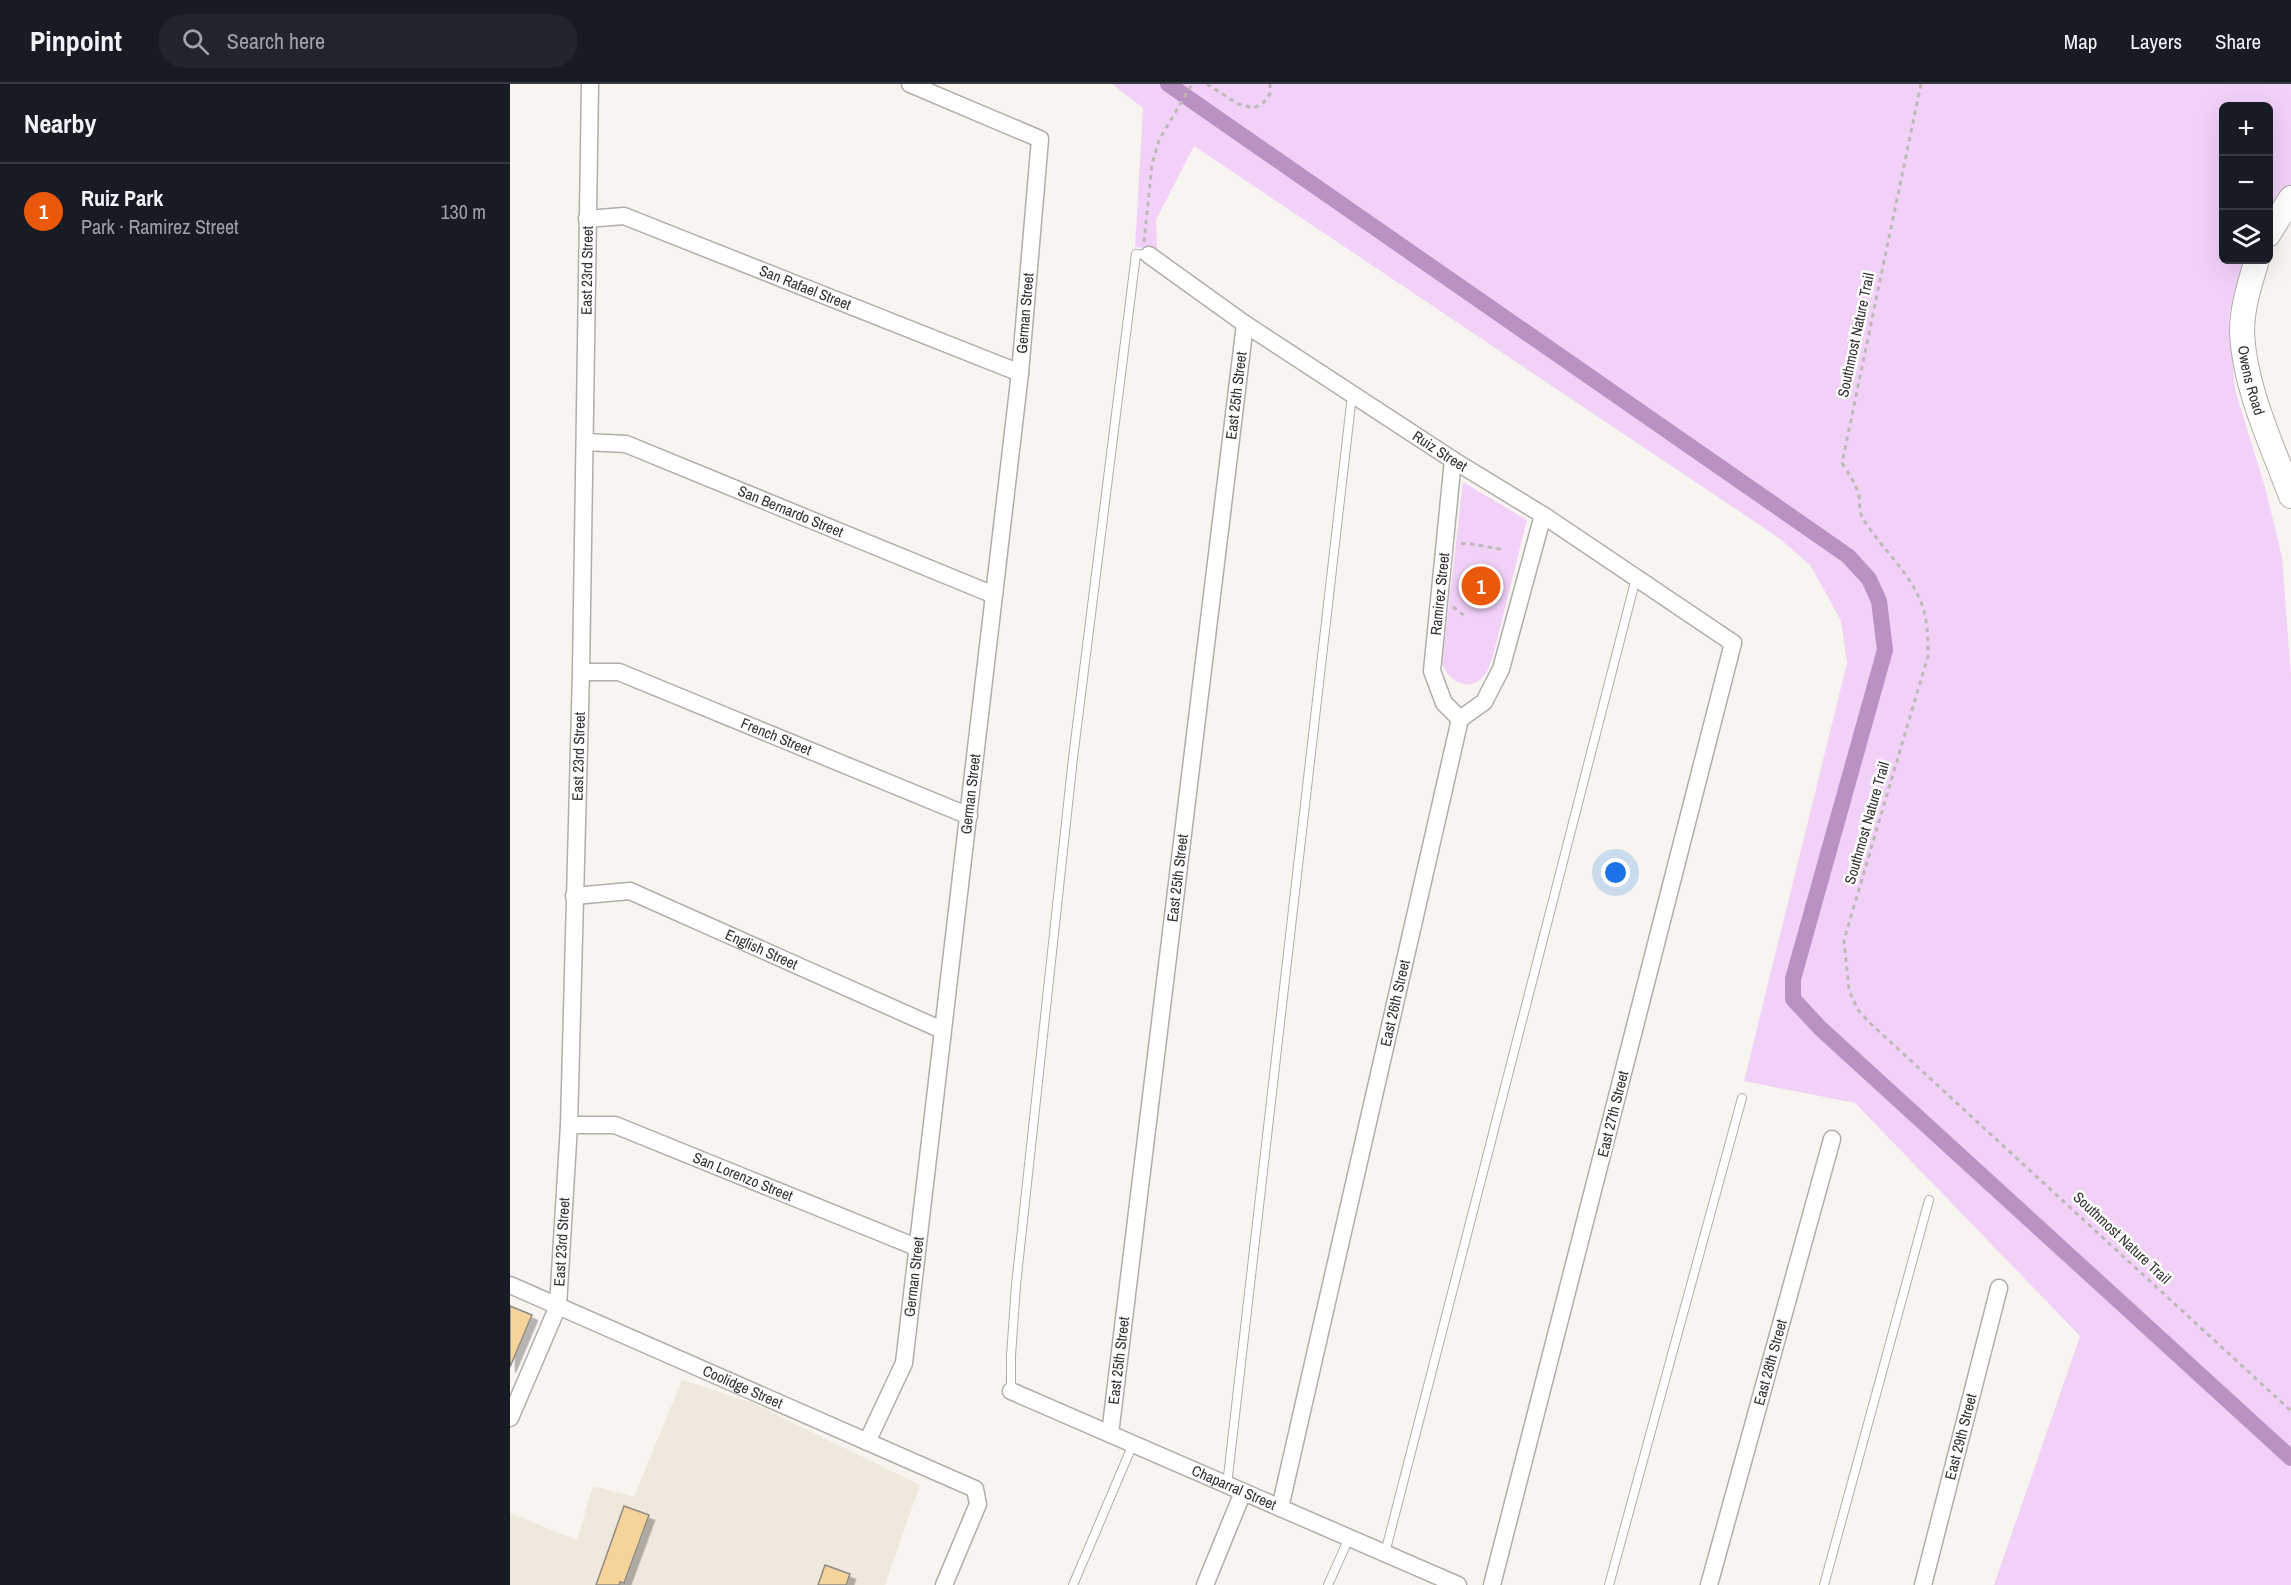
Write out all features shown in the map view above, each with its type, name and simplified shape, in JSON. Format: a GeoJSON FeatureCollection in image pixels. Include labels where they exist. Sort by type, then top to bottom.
{"type":"FeatureCollection","features":[{"type":"Feature","properties":{"kind":"street","name":"East 23rd Street"},"geometry":{"type":"LineString","coordinates":[[510,1418],[558,1306],[568,1125],[581,672],[590,84]]}},
{"type":"Feature","properties":{"kind":"street","name":"German Street"},"geometry":{"type":"LineString","coordinates":[[867,1442],[904,1363],[1020,373],[1041,139],[910,84]]}},
{"type":"Feature","properties":{"kind":"street"},"geometry":{"type":"LineString","coordinates":[[2273,227],[2291,198]]}},
{"type":"Feature","properties":{"kind":"street","name":"San Rafael Street"},"geometry":{"type":"LineString","coordinates":[[587,219],[624,216],[1020,373]]}},
{"type":"Feature","properties":{"kind":"street","name":"Ruiz Street"},"geometry":{"type":"LineString","coordinates":[[1149,255],[1245,324],[1453,460],[1543,515],[1733,643]]}},
{"type":"Feature","properties":{"kind":"street","name":"Owens Road"},"geometry":{"type":"LineString","coordinates":[[2256,264],[2247,295],[2242,331],[2247,373],[2291,496]]}},
{"type":"Feature","properties":{"kind":"street","name":"East 25th Street"},"geometry":{"type":"LineString","coordinates":[[1110,1434],[1245,324]]}},
{"type":"Feature","properties":{"kind":"street","name":"San Bernardo Street"},"geometry":{"type":"LineString","coordinates":[[585,442],[626,444],[994,595]]}},
{"type":"Feature","properties":{"kind":"street","name":"Ramirez Street"},"geometry":{"type":"LineString","coordinates":[[1453,460],[1432,671],[1444,703],[1460,719]]}},
{"type":"Feature","properties":{"kind":"street"},"geometry":{"type":"LineString","coordinates":[[1460,719],[1484,702],[1502,669],[1543,515]]}},
{"type":"Feature","properties":{"kind":"street","name":"East 27th Street"},"geometry":{"type":"LineString","coordinates":[[1492,1585],[1733,643]]}},
{"type":"Feature","properties":{"kind":"street","name":"French Street"},"geometry":{"type":"LineString","coordinates":[[581,672],[620,672],[969,816]]}},
{"type":"Feature","properties":{"kind":"street","name":"East 26th Street"},"geometry":{"type":"LineString","coordinates":[[1280,1508],[1460,719]]}},
{"type":"Feature","properties":{"kind":"street","name":"English Street"},"geometry":{"type":"LineString","coordinates":[[574,896],[630,891],[942,1030]]}},
{"type":"Feature","properties":{"kind":"street","name":"San Lorenzo Street"},"geometry":{"type":"LineString","coordinates":[[568,1125],[615,1125],[916,1247]]}},
{"type":"Feature","properties":{"kind":"street","name":"East 28th Street"},"geometry":{"type":"LineString","coordinates":[[1709,1585],[1832,1139]]}},
{"type":"Feature","properties":{"kind":"street","name":"Coolidge Street"},"geometry":{"type":"LineString","coordinates":[[510,1285],[975,1488],[978,1503],[944,1585]]}},
{"type":"Feature","properties":{"kind":"street","name":"East 29th Street"},"geometry":{"type":"LineString","coordinates":[[1923,1585],[1999,1288]]}},
{"type":"Feature","properties":{"kind":"street","name":"Chaparral Street"},"geometry":{"type":"LineString","coordinates":[[1011,1391],[1458,1585]]}},
{"type":"Feature","properties":{"kind":"street"},"geometry":{"type":"LineString","coordinates":[[1205,1585],[1243,1492]]}},
{"type":"Feature","properties":{"kind":"lane"},"geometry":{"type":"LineString","coordinates":[[1011,1391],[1016,1285],[1073,758],[1136,254],[1149,255]]}},
{"type":"Feature","properties":{"kind":"lane"},"geometry":{"type":"LineString","coordinates":[[1227,1485],[1352,394]]}},
{"type":"Feature","properties":{"kind":"lane"},"geometry":{"type":"LineString","coordinates":[[1385,1553],[1636,578]]}},
{"type":"Feature","properties":{"kind":"lane"},"geometry":{"type":"LineString","coordinates":[[1609,1585],[1743,1098]]}},
{"type":"Feature","properties":{"kind":"lane"},"geometry":{"type":"LineString","coordinates":[[1824,1585],[1929,1200]]}},
{"type":"Feature","properties":{"kind":"lane"},"geometry":{"type":"LineString","coordinates":[[1073,1585],[1133,1444]]}},
{"type":"Feature","properties":{"kind":"lane"},"geometry":{"type":"LineString","coordinates":[[1328,1585],[1349,1538]]}},
{"type":"Feature","properties":{"kind":"path"},"geometry":{"type":"LineString","coordinates":[[1149,255],[1144,242],[1152,164],[1159,140],[1192,84]]}},
{"type":"Feature","properties":{"kind":"path"},"geometry":{"type":"LineString","coordinates":[[1207,84],[1238,104],[1254,108],[1264,102],[1270,94],[1270,84]]}},
{"type":"Feature","properties":{"kind":"path","name":"Southmost Nature Trail"},"geometry":{"type":"LineString","coordinates":[[1921,84],[1842,464],[1856,489],[1861,516],[1888,551],[1924,609],[1928,633],[1928,656],[1844,940],[1849,990],[1858,1010],[1871,1024],[2291,1411]]}},
{"type":"Feature","properties":{"kind":"path"},"geometry":{"type":"LineString","coordinates":[[1445,548],[1466,543],[1505,550]]}},
{"type":"Feature","properties":{"kind":"shaded area"},"geometry":{"type":"Polygon","coordinates":[[[1112,84],[2291,84],[2291,194],[2273,223],[2273,102],[2219,102],[2219,264],[2246,264],[2240,273],[2229,316],[2235,390],[2265,487],[2282,557],[2291,677],[2291,1585],[1994,1585],[2080,1336],[1855,1103],[1744,1081],[1847,663],[1841,621],[1810,565],[1779,538],[1194,146],[1156,220],[1157,249],[1135,247],[1143,108],[1112,84]]]}},
{"type":"Feature","properties":{"kind":"shaded area"},"geometry":{"type":"Polygon","coordinates":[[[1463,482],[1527,520],[1491,662],[1482,678],[1476,683],[1469,684],[1457,682],[1442,664],[1463,482]]]}},
{"type":"Feature","properties":{"kind":"shaded area"},"geometry":{"type":"Polygon","coordinates":[[[682,1380],[751,1402],[920,1485],[885,1585],[510,1585],[510,1513],[577,1540],[593,1486],[634,1497],[682,1380]]]}},
{"type":"Feature","properties":{"kind":"building"},"geometry":{"type":"Polygon","coordinates":[[[510,1306],[532,1315],[510,1367],[510,1306]]]}},
{"type":"Feature","properties":{"kind":"building"},"geometry":{"type":"Polygon","coordinates":[[[624,1506],[649,1515],[624,1583],[596,1585],[624,1506]]]}},
{"type":"Feature","properties":{"kind":"building"},"geometry":{"type":"Polygon","coordinates":[[[825,1565],[850,1574],[846,1585],[818,1585],[825,1565]]]}},
{"type":"Feature","properties":{"kind":"waterway"},"geometry":{"type":"LineString","coordinates":[[1168,84],[1848,556],[1869,579],[1879,601],[1885,650],[1793,979],[1793,999],[1820,1028],[2291,1458]]}},
{"type":"Feature","properties":{"kind":"place","name":"Ruiz Park"},"geometry":{"type":"Point","coordinates":[1481,586]}}]}
